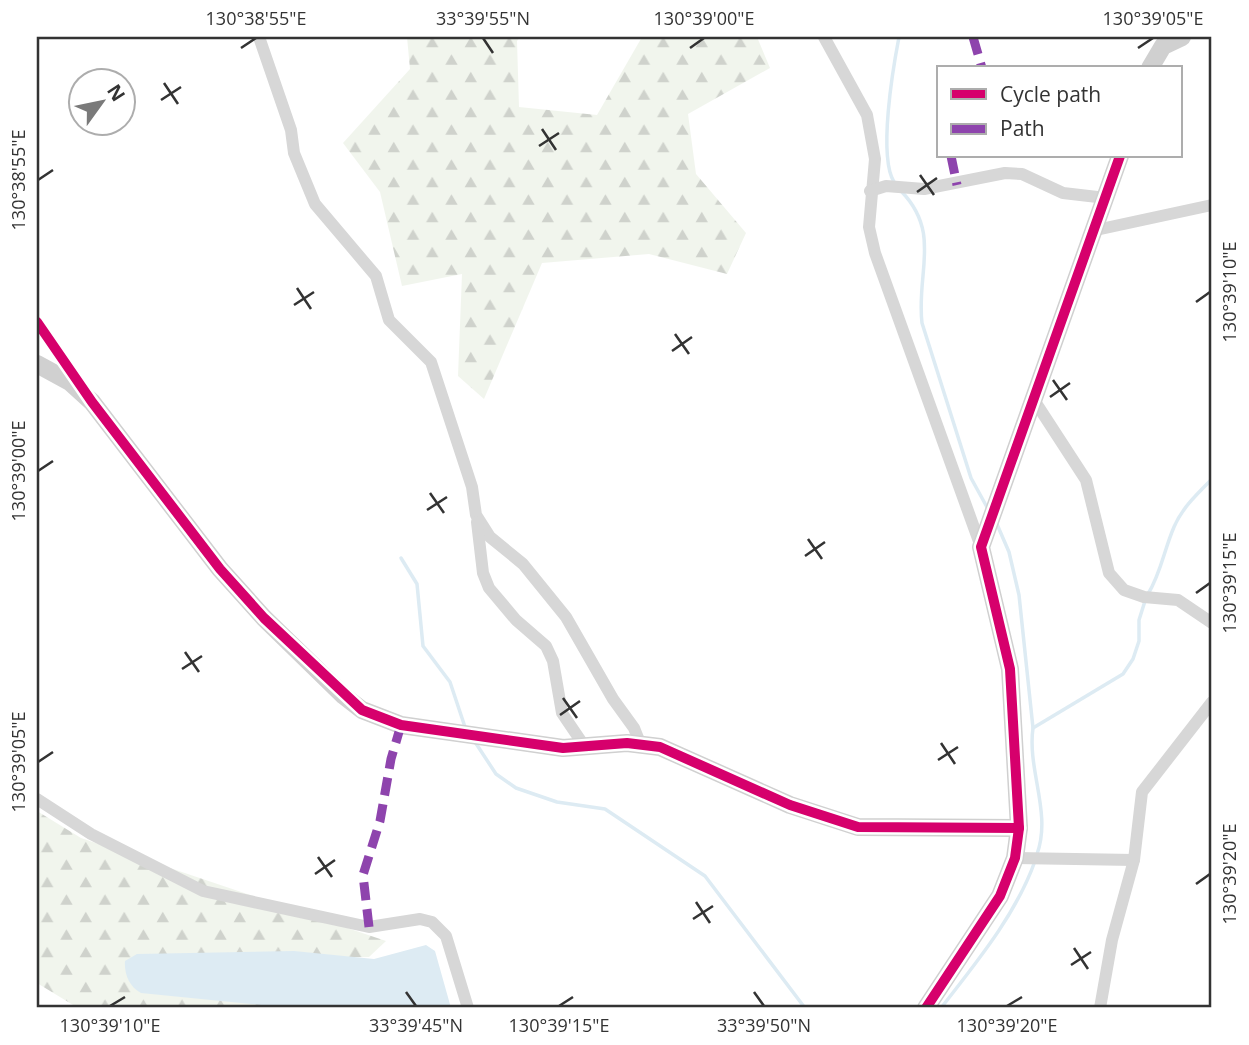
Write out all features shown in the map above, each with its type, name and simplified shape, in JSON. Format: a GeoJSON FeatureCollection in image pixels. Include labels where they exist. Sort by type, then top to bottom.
{"type":"FeatureCollection","features":[{"type":"Feature","properties":{"kind":"street"},"geometry":{"type":"LineString","coordinates":[[258,37],[291,131],[294,153],[314,204],[376,276],[389,320],[431,362],[472,487],[484,573],[489,588],[516,620],[546,646],[553,662],[562,713],[585,747]]}},
{"type":"Feature","properties":{"kind":"street"},"geometry":{"type":"LineString","coordinates":[[824,37],[867,115],[875,159],[870,191],[869,227],[875,253],[981,547],[1010,669],[1020,858],[1000,895],[926,1008]]}},
{"type":"Feature","properties":{"kind":"street"},"geometry":{"type":"LineString","coordinates":[[1151,66],[1159,42],[1182,37]]}},
{"type":"Feature","properties":{"kind":"street"},"geometry":{"type":"LineString","coordinates":[[981,547],[1096,230],[1119,158]]}},
{"type":"Feature","properties":{"kind":"street"},"geometry":{"type":"LineString","coordinates":[[870,191],[886,186],[924,189],[1005,173],[1022,174],[1063,193],[1106,198]]}},
{"type":"Feature","properties":{"kind":"street"},"geometry":{"type":"LineString","coordinates":[[1096,230],[1212,205]]}},
{"type":"Feature","properties":{"kind":"street"},"geometry":{"type":"LineString","coordinates":[[37,323],[92,402],[220,569],[264,618],[362,710],[401,725],[564,748],[640,743],[670,751],[790,805],[858,827],[1019,828]]}},
{"type":"Feature","properties":{"kind":"street"},"geometry":{"type":"LineString","coordinates":[[37,364],[70,382],[92,402]]}},
{"type":"Feature","properties":{"kind":"street"},"geometry":{"type":"LineString","coordinates":[[1034,400],[1086,480],[1109,573],[1124,590],[1144,597],[1178,600],[1212,623]]}},
{"type":"Feature","properties":{"kind":"street"},"geometry":{"type":"LineString","coordinates":[[477,515],[490,537],[523,564],[566,617],[613,699],[635,728],[640,743]]}},
{"type":"Feature","properties":{"kind":"street"},"geometry":{"type":"LineString","coordinates":[[1101,1008],[1112,940],[1134,860],[1142,792],[1212,702]]}},
{"type":"Feature","properties":{"kind":"street"},"geometry":{"type":"LineString","coordinates":[[37,799],[91,834],[203,891],[369,927],[420,919],[432,922],[446,936],[468,1008]]}},
{"type":"Feature","properties":{"kind":"street"},"geometry":{"type":"LineString","coordinates":[[1020,858],[1134,860]]}},
{"type":"Feature","properties":{"kind":"green space"},"geometry":{"type":"Polygon","coordinates":[[[407,37],[520,37],[517,41],[519,107],[597,115],[642,37],[757,37],[770,68],[688,114],[696,174],[746,233],[727,274],[649,254],[542,263],[484,399],[458,376],[462,274],[402,286],[380,192],[343,143],[410,69],[407,37]]]}},
{"type":"Feature","properties":{"kind":"green space"},"geometry":{"type":"Polygon","coordinates":[[[37,811],[81,838],[386,941],[369,957],[156,961],[277,1008],[78,1008],[37,983],[37,811]]]}},
{"type":"Feature","properties":{"kind":"shaded area"},"geometry":{"type":"Polygon","coordinates":[[[426,945],[435,951],[451,1008],[292,1008],[141,993],[130,983],[125,966],[125,961],[137,954],[294,951],[374,959],[426,945]]]}},
{"type":"Feature","properties":{"kind":"waterway"},"geometry":{"type":"LineString","coordinates":[[894,182],[889,170],[887,133],[899,37]]}},
{"type":"Feature","properties":{"kind":"waterway"},"geometry":{"type":"LineString","coordinates":[[901,191],[921,222],[924,238],[922,323],[971,478],[988,509]]}},
{"type":"Feature","properties":{"kind":"waterway"},"geometry":{"type":"LineString","coordinates":[[1148,594],[1177,520],[1212,479]]}},
{"type":"Feature","properties":{"kind":"waterway"},"geometry":{"type":"LineString","coordinates":[[996,522],[1009,552],[1019,595],[1033,728],[1033,760],[1041,807],[1041,839],[1037,854]]}},
{"type":"Feature","properties":{"kind":"waterway"},"geometry":{"type":"LineString","coordinates":[[401,558],[417,584],[423,646],[450,682],[465,727]]}},
{"type":"Feature","properties":{"kind":"waterway"},"geometry":{"type":"LineString","coordinates":[[1033,728],[1123,674],[1133,659],[1139,641],[1139,620],[1145,601]]}},
{"type":"Feature","properties":{"kind":"waterway"},"geometry":{"type":"LineString","coordinates":[[475,742],[496,774],[516,788],[557,802],[605,809],[705,876],[805,1008]]}},
{"type":"Feature","properties":{"kind":"waterway"},"geometry":{"type":"LineString","coordinates":[[941,1008],[1006,920],[1035,861]]}},
{"type":"Feature","properties":{"kind":"marked path"},"geometry":{"type":"LineString","coordinates":[[973,37],[981,66]]}},
{"type":"Feature","properties":{"kind":"marked path"},"geometry":{"type":"LineString","coordinates":[[951,158],[957,185]]}},
{"type":"Feature","properties":{"kind":"marked path"},"geometry":{"type":"LineString","coordinates":[[369,927],[363,875],[380,821],[391,759],[401,725]]}},
{"type":"Feature","properties":{"kind":"cycle path"},"geometry":{"type":"LineString","coordinates":[[926,1008],[1000,896],[1015,858],[1019,828],[1010,669],[981,547],[1119,158]]}},
{"type":"Feature","properties":{"kind":"cycle path"},"geometry":{"type":"LineString","coordinates":[[37,322],[92,402],[220,569],[264,618],[362,710],[401,725],[563,748],[627,743],[660,747],[790,805],[858,827],[1019,828]]}}]}
